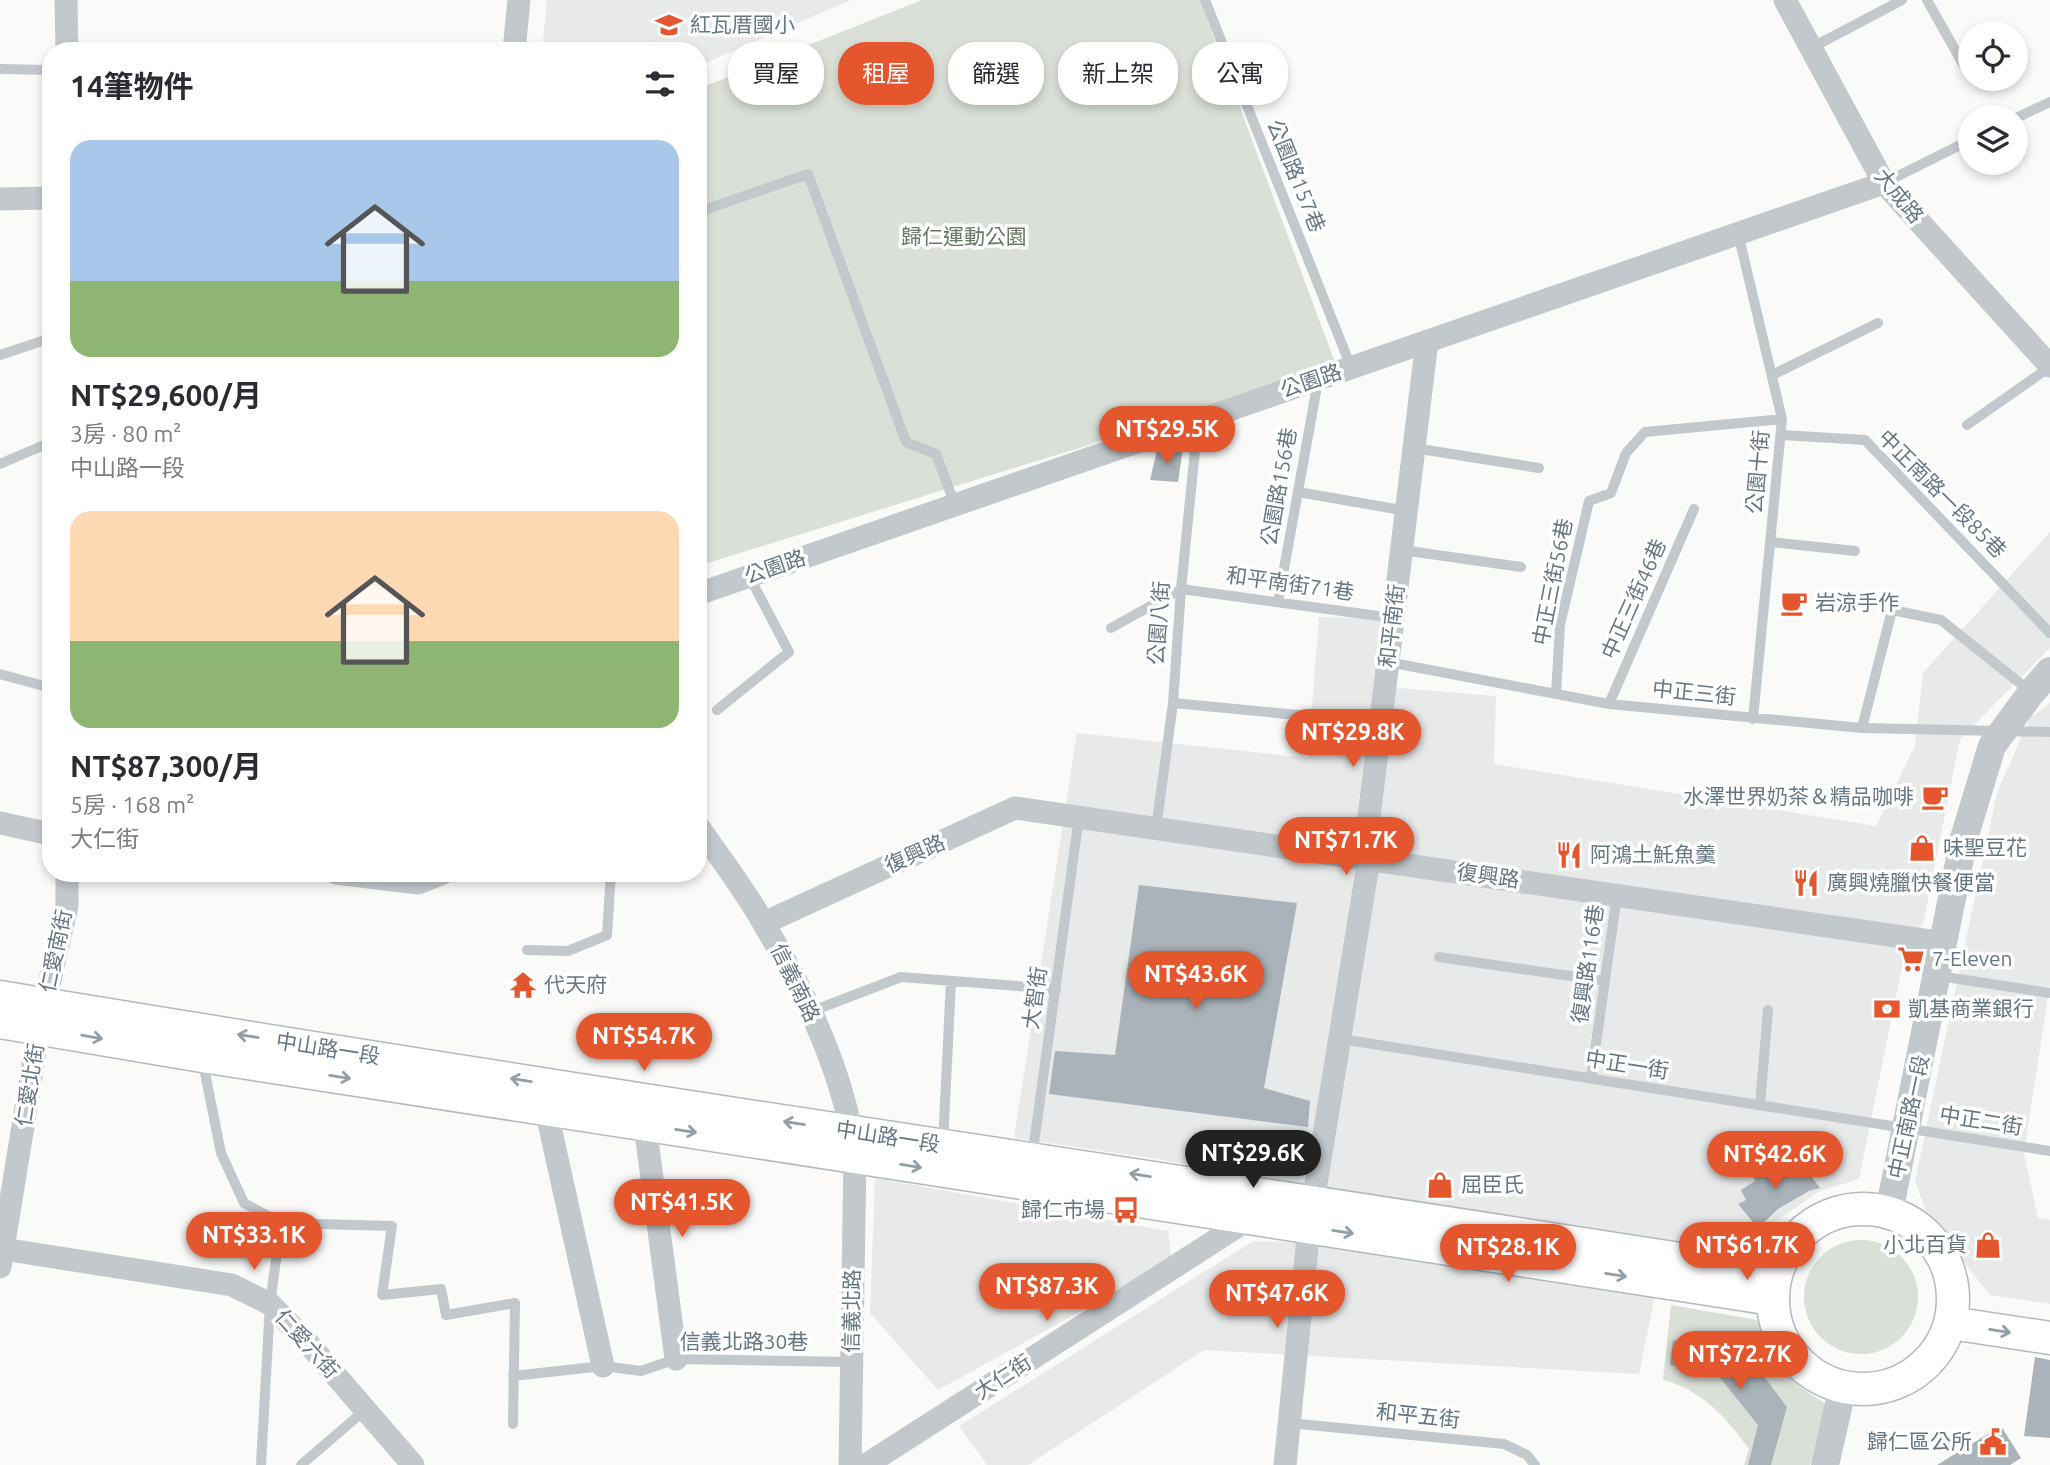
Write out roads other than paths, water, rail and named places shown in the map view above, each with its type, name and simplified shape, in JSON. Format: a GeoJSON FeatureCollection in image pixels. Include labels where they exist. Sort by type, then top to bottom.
{"type":"FeatureCollection","features":[{"type":"Feature","properties":{"kind":"main road","name":"中山路一段"},"geometry":{"type":"LineString","coordinates":[[0,997],[42,1016],[202,1056],[645,1125],[853,1145],[943,1146],[1030,1171],[1251,1218],[1311,1214],[1774,1287]]}},
{"type":"Feature","properties":{"kind":"main road","name":"中山路一段"},"geometry":{"type":"LineString","coordinates":[[0,1022],[42,1016],[1030,1171],[1280,1197],[1311,1214]]}},
{"type":"Feature","properties":{"kind":"main road"},"geometry":{"type":"LineString","coordinates":[[1849,1210],[1889,1212],[1908,1220],[1937,1246],[1949,1272],[1952,1312],[1937,1350],[1910,1375],[1874,1388],[1843,1386],[1810,1371],[1793,1354],[1780,1334],[1774,1287],[1784,1255],[1811,1225],[1829,1215],[1849,1210]]}},
{"type":"Feature","properties":{"kind":"main road"},"geometry":{"type":"LineString","coordinates":[[1952,1312],[2050,1317]]}},
{"type":"Feature","properties":{"kind":"main road"},"geometry":{"type":"LineString","coordinates":[[1952,1312],[2050,1338]]}},
{"type":"Feature","properties":{"kind":"street"},"geometry":{"type":"LineString","coordinates":[[66,0],[67,42]]}},
{"type":"Feature","properties":{"kind":"street"},"geometry":{"type":"LineString","coordinates":[[515,42],[519,0]]}},
{"type":"Feature","properties":{"kind":"street","name":"大成路"},"geometry":{"type":"LineString","coordinates":[[1785,0],[1884,183],[2050,367]]}},
{"type":"Feature","properties":{"kind":"street","name":"公園路"},"geometry":{"type":"LineString","coordinates":[[707,591],[1884,183]]}},
{"type":"Feature","properties":{"kind":"street"},"geometry":{"type":"LineString","coordinates":[[0,199],[42,198]]}},
{"type":"Feature","properties":{"kind":"street","name":"和平南街"},"geometry":{"type":"LineString","coordinates":[[1284,1465],[1311,1214],[1369,859],[1367,834],[1427,341]]}},
{"type":"Feature","properties":{"kind":"street","name":"中正南路一段"},"geometry":{"type":"LineString","coordinates":[[1889,1212],[1964,838],[1992,746],[2000,732],[2050,671]]}},
{"type":"Feature","properties":{"kind":"street","name":"復興路"},"geometry":{"type":"LineString","coordinates":[[764,923],[1015,808],[1944,943]]}},
{"type":"Feature","properties":{"kind":"street"},"geometry":{"type":"LineString","coordinates":[[0,823],[42,832]]}},
{"type":"Feature","properties":{"kind":"street","name":"信義南路"},"geometry":{"type":"LineString","coordinates":[[707,848],[764,923],[810,1012],[831,1063],[853,1145]]}},
{"type":"Feature","properties":{"kind":"street","name":"仁愛南街"},"geometry":{"type":"LineString","coordinates":[[42,1016],[67,906],[67,882]]}},
{"type":"Feature","properties":{"kind":"street","name":"仁愛北街"},"geometry":{"type":"LineString","coordinates":[[1,1258],[42,1016]]}},
{"type":"Feature","properties":{"kind":"street"},"geometry":{"type":"LineString","coordinates":[[546,1109],[603,1366]]}},
{"type":"Feature","properties":{"kind":"street"},"geometry":{"type":"LineString","coordinates":[[645,1125],[676,1359]]}},
{"type":"Feature","properties":{"kind":"street","name":"信義北路"},"geometry":{"type":"LineString","coordinates":[[850,1465],[853,1145]]}},
{"type":"Feature","properties":{"kind":"street","name":"大仁街"},"geometry":{"type":"LineString","coordinates":[[866,1465],[1280,1197]]}},
{"type":"Feature","properties":{"kind":"street","name":"仁愛六街"},"geometry":{"type":"LineString","coordinates":[[1,1258],[232,1285],[270,1304],[306,1341],[413,1465]]}},
{"type":"Feature","properties":{"kind":"street"},"geometry":{"type":"LineString","coordinates":[[1825,1465],[1843,1386]]}},
{"type":"Feature","properties":{"kind":"lane","name":"公園路157巷"},"geometry":{"type":"LineString","coordinates":[[1205,0],[1351,367]]}},
{"type":"Feature","properties":{"kind":"lane"},"geometry":{"type":"LineString","coordinates":[[1811,48],[1902,0]]}},
{"type":"Feature","properties":{"kind":"lane"},"geometry":{"type":"LineString","coordinates":[[1927,0],[1958,55]]}},
{"type":"Feature","properties":{"kind":"lane"},"geometry":{"type":"LineString","coordinates":[[0,69],[42,70]]}},
{"type":"Feature","properties":{"kind":"lane"},"geometry":{"type":"LineString","coordinates":[[2028,112],[2050,102]]}},
{"type":"Feature","properties":{"kind":"lane"},"geometry":{"type":"LineString","coordinates":[[1884,183],[1958,146]]}},
{"type":"Feature","properties":{"kind":"lane"},"geometry":{"type":"LineString","coordinates":[[707,209],[808,174],[906,442],[936,454],[955,505]]}},
{"type":"Feature","properties":{"kind":"lane","name":"公園十街"},"geometry":{"type":"LineString","coordinates":[[1738,233],[1782,419],[1753,719]]}},
{"type":"Feature","properties":{"kind":"lane"},"geometry":{"type":"LineString","coordinates":[[1772,375],[1878,323]]}},
{"type":"Feature","properties":{"kind":"lane"},"geometry":{"type":"LineString","coordinates":[[0,355],[42,341]]}},
{"type":"Feature","properties":{"kind":"lane"},"geometry":{"type":"LineString","coordinates":[[1967,425],[2050,367]]}},
{"type":"Feature","properties":{"kind":"lane","name":"公園路156巷"},"geometry":{"type":"LineString","coordinates":[[1278,602],[1318,379]]}},
{"type":"Feature","properties":{"kind":"lane","name":"中正三街56巷"},"geometry":{"type":"LineString","coordinates":[[1556,694],[1560,625],[1589,501],[1611,493],[1626,453],[1645,432],[1782,419]]}},
{"type":"Feature","properties":{"kind":"lane","name":"公園八街"},"geometry":{"type":"LineString","coordinates":[[1156,829],[1173,703],[1198,421]]}},
{"type":"Feature","properties":{"kind":"lane","name":"中正南路一段85巷"},"geometry":{"type":"LineString","coordinates":[[1782,435],[1865,440],[2050,633]]}},
{"type":"Feature","properties":{"kind":"lane"},"geometry":{"type":"LineString","coordinates":[[0,464],[42,446]]}},
{"type":"Feature","properties":{"kind":"lane"},"geometry":{"type":"LineString","coordinates":[[1414,448],[1539,468]]}},
{"type":"Feature","properties":{"kind":"lane"},"geometry":{"type":"LineString","coordinates":[[1298,492],[1407,510]]}},
{"type":"Feature","properties":{"kind":"lane","name":"中正三街46巷"},"geometry":{"type":"LineString","coordinates":[[1609,704],[1694,509]]}},
{"type":"Feature","properties":{"kind":"lane"},"geometry":{"type":"LineString","coordinates":[[1771,542],[1855,551]]}},
{"type":"Feature","properties":{"kind":"lane"},"geometry":{"type":"LineString","coordinates":[[1402,550],[1521,567]]}},
{"type":"Feature","properties":{"kind":"lane"},"geometry":{"type":"LineString","coordinates":[[717,710],[789,652],[749,576]]}},
{"type":"Feature","properties":{"kind":"lane"},"geometry":{"type":"LineString","coordinates":[[1111,628],[1181,589]]}},
{"type":"Feature","properties":{"kind":"lane","name":"和平南街71巷"},"geometry":{"type":"LineString","coordinates":[[1181,589],[1393,618]]}},
{"type":"Feature","properties":{"kind":"lane"},"geometry":{"type":"LineString","coordinates":[[1862,728],[1892,610],[1941,620],[2031,693]]}},
{"type":"Feature","properties":{"kind":"lane","name":"中正三街"},"geometry":{"type":"LineString","coordinates":[[1388,662],[1609,704],[1862,728],[2050,732]]}},
{"type":"Feature","properties":{"kind":"lane"},"geometry":{"type":"LineString","coordinates":[[0,674],[42,686]]}},
{"type":"Feature","properties":{"kind":"lane"},"geometry":{"type":"LineString","coordinates":[[1173,703],[1380,723]]}},
{"type":"Feature","properties":{"kind":"lane","name":"大智街"},"geometry":{"type":"LineString","coordinates":[[1030,1171],[1079,817]]}},
{"type":"Feature","properties":{"kind":"lane"},"geometry":{"type":"LineString","coordinates":[[527,950],[568,951],[607,935],[610,882]]}},
{"type":"Feature","properties":{"kind":"lane","name":"復興路116巷"},"geometry":{"type":"LineString","coordinates":[[1591,1079],[1617,895]]}},
{"type":"Feature","properties":{"kind":"lane"},"geometry":{"type":"LineString","coordinates":[[1439,957],[1605,981]]}},
{"type":"Feature","properties":{"kind":"lane"},"geometry":{"type":"LineString","coordinates":[[1938,976],[2050,993]]}},
{"type":"Feature","properties":{"kind":"lane"},"geometry":{"type":"LineString","coordinates":[[810,1012],[901,977],[1056,989]]}},
{"type":"Feature","properties":{"kind":"lane"},"geometry":{"type":"LineString","coordinates":[[943,1146],[951,981]]}},
{"type":"Feature","properties":{"kind":"lane"},"geometry":{"type":"LineString","coordinates":[[1760,1105],[1768,1010]]}},
{"type":"Feature","properties":{"kind":"lane","name":"中正一街"},"geometry":{"type":"LineString","coordinates":[[1341,1039],[1907,1129]]}},
{"type":"Feature","properties":{"kind":"lane"},"geometry":{"type":"LineString","coordinates":[[202,1056],[220,1153],[244,1203],[281,1223],[393,1226],[382,1295],[441,1289],[446,1315],[514,1303],[513,1424]]}},
{"type":"Feature","properties":{"kind":"lane","name":"中正二街"},"geometry":{"type":"LineString","coordinates":[[1907,1129],[2050,1151]]}},
{"type":"Feature","properties":{"kind":"lane"},"geometry":{"type":"LineString","coordinates":[[261,1465],[270,1304],[281,1223]]}},
{"type":"Feature","properties":{"kind":"lane","name":"信義北路30巷"},"geometry":{"type":"LineString","coordinates":[[513,1376],[603,1366],[641,1371],[676,1359],[852,1362]]}},
{"type":"Feature","properties":{"kind":"lane"},"geometry":{"type":"LineString","coordinates":[[301,1465],[365,1409]]}},
{"type":"Feature","properties":{"kind":"lane","name":"和平五街"},"geometry":{"type":"LineString","coordinates":[[1289,1423],[1504,1444],[1527,1454],[1535,1465]]}},
{"type":"Feature","properties":{"kind":"place","name":"紅瓦厝國小"},"geometry":{"type":"Point","coordinates":[669,25]}},
{"type":"Feature","properties":{"kind":"place","name":"岩涼手作"},"geometry":{"type":"Point","coordinates":[1794,603]}},
{"type":"Feature","properties":{"kind":"place","name":"水澤世界奶茶＆精品咖啡"},"geometry":{"type":"Point","coordinates":[1935,797]}},
{"type":"Feature","properties":{"kind":"place","name":"味聖豆花"},"geometry":{"type":"Point","coordinates":[1922,848]}},
{"type":"Feature","properties":{"kind":"place","name":"阿鴻土魠魚羹"},"geometry":{"type":"Point","coordinates":[1569,855]}},
{"type":"Feature","properties":{"kind":"place","name":"廣興燒臘快餐便當"},"geometry":{"type":"Point","coordinates":[1806,883]}},
{"type":"Feature","properties":{"kind":"place","name":"7-Eleven"},"geometry":{"type":"Point","coordinates":[1911,959]}},
{"type":"Feature","properties":{"kind":"place","name":"代天府"},"geometry":{"type":"Point","coordinates":[523,985]}},
{"type":"Feature","properties":{"kind":"place","name":"凱基商業銀行"},"geometry":{"type":"Point","coordinates":[1887,1009]}},
{"type":"Feature","properties":{"kind":"place","name":"屈臣氏"},"geometry":{"type":"Point","coordinates":[1440,1185]}},
{"type":"Feature","properties":{"kind":"place","name":"歸仁市場"},"geometry":{"type":"Point","coordinates":[1126,1210]}},
{"type":"Feature","properties":{"kind":"place","name":"小北百貨"},"geometry":{"type":"Point","coordinates":[1988,1245]}},
{"type":"Feature","properties":{"kind":"place","name":"歸仁區公所"},"geometry":{"type":"Point","coordinates":[1993,1442]}},
{"type":"Feature","properties":{"kind":"park label","name":"歸仁運動公園"},"geometry":{"type":"Point","coordinates":[964,237]}}]}
